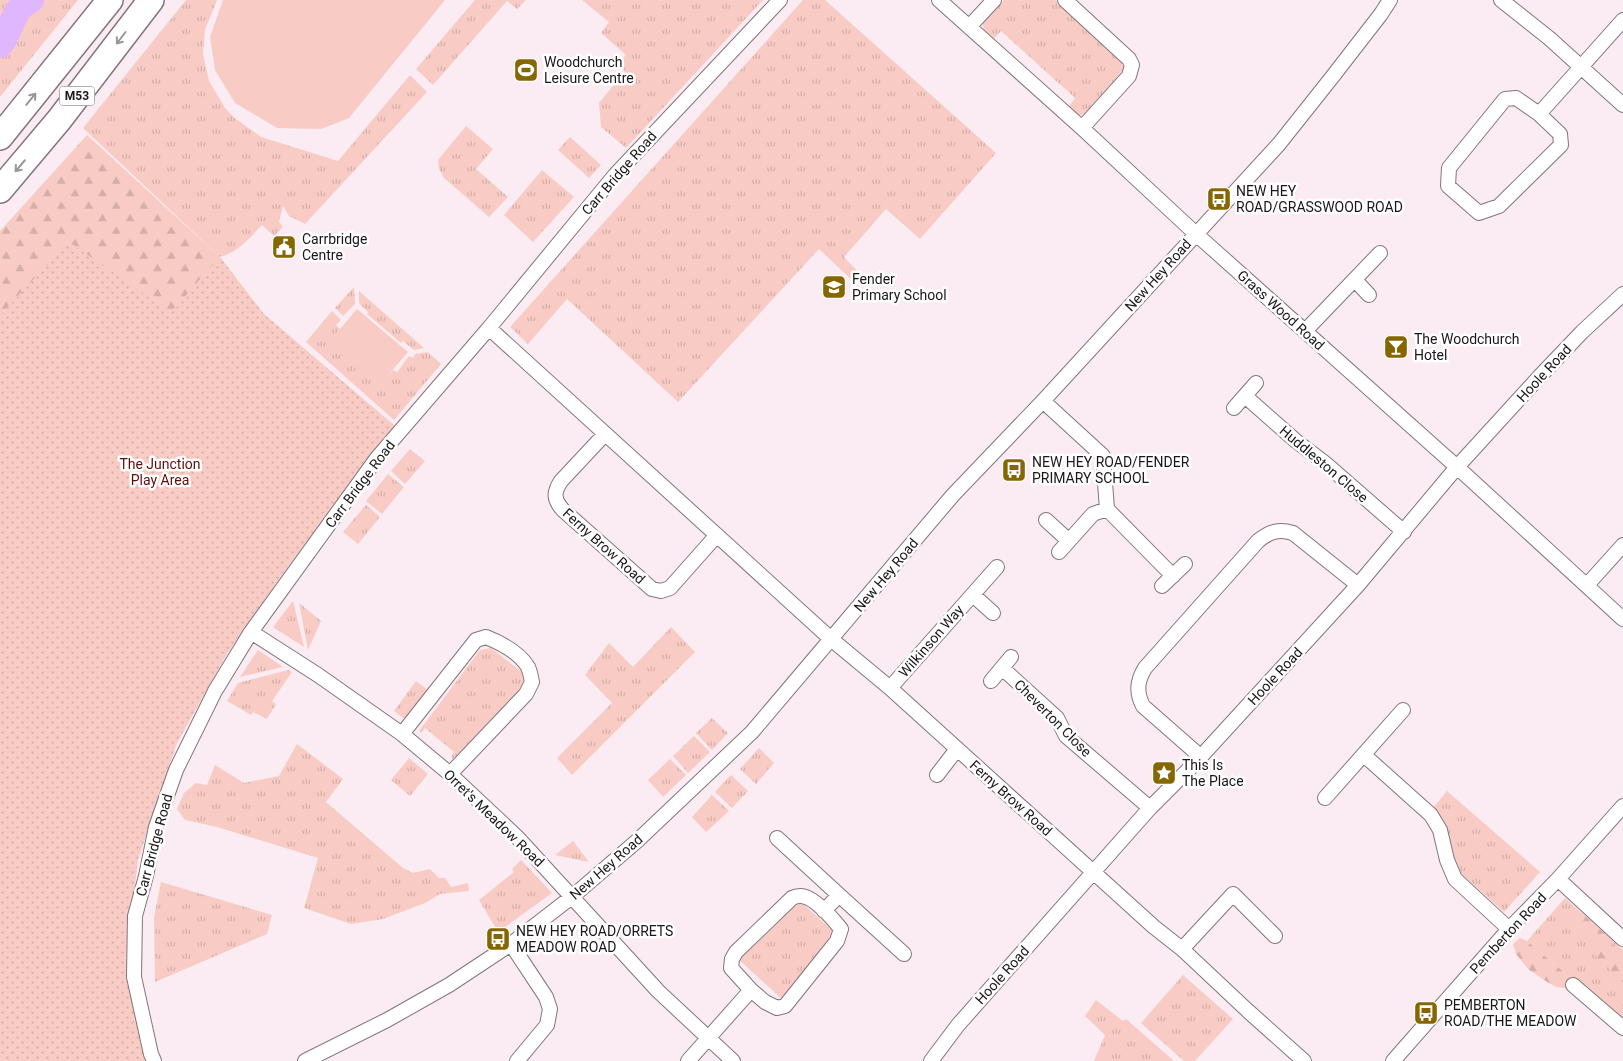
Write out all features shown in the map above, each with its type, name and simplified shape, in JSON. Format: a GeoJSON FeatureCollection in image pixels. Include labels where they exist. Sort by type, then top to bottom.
{"type":"FeatureCollection","features":[{"type":"Feature","properties":{"kind":"highway","name":"M53"},"geometry":{"type":"LineString","coordinates":[[0,137],[110,0]]}},
{"type":"Feature","properties":{"kind":"highway","name":"M53"},"geometry":{"type":"LineString","coordinates":[[0,190],[59,120],[151,0]]}},
{"type":"Feature","properties":{"kind":"street","name":"Carr Bridge Road"},"geometry":{"type":"LineString","coordinates":[[154,1061],[134,977],[135,916],[156,827],[176,770],[215,691],[251,632],[377,458],[489,328],[615,175],[780,0]]}},
{"type":"Feature","properties":{"kind":"street","name":"Grass Wood Road"},"geometry":{"type":"LineString","coordinates":[[939,0],[1082,128],[1196,234],[1458,467],[1623,619]]}},
{"type":"Feature","properties":{"kind":"street"},"geometry":{"type":"LineString","coordinates":[[969,27],[994,0]]}},
{"type":"Feature","properties":{"kind":"street"},"geometry":{"type":"LineString","coordinates":[[1066,0],[1129,59],[1132,65],[1129,76],[1082,128]]}},
{"type":"Feature","properties":{"kind":"street","name":"New Hey Road"},"geometry":{"type":"LineString","coordinates":[[305,1061],[394,1016],[448,985],[511,944],[637,841],[752,732],[953,495],[1043,401],[1279,144],[1390,0]]}},
{"type":"Feature","properties":{"kind":"street"},"geometry":{"type":"LineString","coordinates":[[1501,0],[1549,38],[1623,105]]}},
{"type":"Feature","properties":{"kind":"street"},"geometry":{"type":"LineString","coordinates":[[1539,114],[1623,20]]}},
{"type":"Feature","properties":{"kind":"street"},"geometry":{"type":"LineString","coordinates":[[1516,98],[1539,114],[1560,134],[1561,145],[1499,206],[1479,213],[1448,186],[1449,168],[1505,99],[1516,98]]}},
{"type":"Feature","properties":{"kind":"street"},"geometry":{"type":"LineString","coordinates":[[1305,331],[1380,253]]}},
{"type":"Feature","properties":{"kind":"street"},"geometry":{"type":"LineString","coordinates":[[1355,280],[1369,295]]}},
{"type":"Feature","properties":{"kind":"street","name":"Hoole Road"},"geometry":{"type":"LineString","coordinates":[[931,1061],[958,1025],[1150,808],[1358,585],[1458,467],[1569,346],[1623,294]]}},
{"type":"Feature","properties":{"kind":"street","name":"Ferny Brow Road"},"geometry":{"type":"LineString","coordinates":[[489,328],[831,639],[890,688],[1304,1061]]}},
{"type":"Feature","properties":{"kind":"street"},"geometry":{"type":"LineString","coordinates":[[1234,408],[1256,383]]}},
{"type":"Feature","properties":{"kind":"street","name":"Huddleston Close"},"geometry":{"type":"LineString","coordinates":[[1245,396],[1296,442],[1326,463],[1404,532]]}},
{"type":"Feature","properties":{"kind":"street"},"geometry":{"type":"LineString","coordinates":[[1043,401],[1103,456],[1107,509],[1173,576]]}},
{"type":"Feature","properties":{"kind":"street","name":"Ferny Brow Road"},"geometry":{"type":"LineString","coordinates":[[605,434],[561,480],[556,488],[554,495],[557,504],[563,510],[652,589],[661,591],[670,588],[717,535]]}},
{"type":"Feature","properties":{"kind":"street"},"geometry":{"type":"LineString","coordinates":[[1059,552],[1093,514],[1107,509]]}},
{"type":"Feature","properties":{"kind":"street"},"geometry":{"type":"LineString","coordinates":[[1046,520],[1069,541]]}},
{"type":"Feature","properties":{"kind":"street"},"geometry":{"type":"LineString","coordinates":[[1200,756],[1143,706],[1137,687],[1145,668],[1258,540],[1266,534],[1275,531],[1284,530],[1293,533],[1358,585]]}},
{"type":"Feature","properties":{"kind":"street"},"geometry":{"type":"LineString","coordinates":[[1587,585],[1623,545]]}},
{"type":"Feature","properties":{"kind":"street"},"geometry":{"type":"LineString","coordinates":[[1162,586],[1185,564]]}},
{"type":"Feature","properties":{"kind":"street","name":"Wilkinson Way"},"geometry":{"type":"LineString","coordinates":[[890,688],[997,567]]}},
{"type":"Feature","properties":{"kind":"street","name":"Wilkinson Way"},"geometry":{"type":"LineString","coordinates":[[972,595],[993,613]]}},
{"type":"Feature","properties":{"kind":"street","name":"Orret's Meadow Road"},"geometry":{"type":"LineString","coordinates":[[251,632],[318,675],[402,734],[450,774],[517,837],[646,978],[733,1061]]}},
{"type":"Feature","properties":{"kind":"street"},"geometry":{"type":"LineString","coordinates":[[402,734],[476,640],[486,637],[507,647],[520,657],[528,667],[532,682],[526,694],[450,774]]}},
{"type":"Feature","properties":{"kind":"street","name":"Cheverton Close"},"geometry":{"type":"LineString","coordinates":[[991,681],[1006,662],[1057,718],[1066,736],[1150,808]]}},
{"type":"Feature","properties":{"kind":"street"},"geometry":{"type":"LineString","coordinates":[[1325,798],[1403,710]]}},
{"type":"Feature","properties":{"kind":"street"},"geometry":{"type":"LineString","coordinates":[[937,775],[957,749]]}},
{"type":"Feature","properties":{"kind":"street"},"geometry":{"type":"LineString","coordinates":[[1364,755],[1431,815],[1440,830],[1450,871],[1455,879],[1509,929]]}},
{"type":"Feature","properties":{"kind":"street","name":"Pemberton Road"},"geometry":{"type":"LineString","coordinates":[[1393,1061],[1509,929],[1558,879],[1623,806]]}},
{"type":"Feature","properties":{"kind":"street"},"geometry":{"type":"LineString","coordinates":[[778,838],[904,954]]}},
{"type":"Feature","properties":{"kind":"street"},"geometry":{"type":"LineString","coordinates":[[1558,879],[1623,938]]}},
{"type":"Feature","properties":{"kind":"street"},"geometry":{"type":"LineString","coordinates":[[1182,950],[1233,894],[1275,936]]}},
{"type":"Feature","properties":{"kind":"street"},"geometry":{"type":"LineString","coordinates":[[824,911],[839,895]]}},
{"type":"Feature","properties":{"kind":"street"},"geometry":{"type":"LineString","coordinates":[[801,896],[811,900],[841,929],[837,941],[786,1006],[777,1008],[765,1002],[751,990],[731,968],[732,959],[736,952],[792,898],[801,896]]}},
{"type":"Feature","properties":{"kind":"street"},"geometry":{"type":"LineString","coordinates":[[511,944],[546,997],[550,1009],[547,1025],[517,1061]]}},
{"type":"Feature","properties":{"kind":"street"},"geometry":{"type":"LineString","coordinates":[[1574,985],[1623,1028]]}},
{"type":"Feature","properties":{"kind":"street"},"geometry":{"type":"LineString","coordinates":[[688,1061],[751,990]]}},
{"type":"Feature","properties":{"kind":"green space"},"geometry":{"type":"Polygon","coordinates":[[[0,0],[78,0],[0,97],[0,0]]]}},
{"type":"Feature","properties":{"kind":"green space"},"geometry":{"type":"Polygon","coordinates":[[[186,0],[217,0],[205,30],[203,54],[209,81],[225,108],[236,119],[261,137],[338,161],[410,75],[427,92],[305,224],[289,216],[283,206],[279,222],[283,227],[274,236],[262,225],[238,248],[220,257],[83,128],[186,0]]]}},
{"type":"Feature","properties":{"kind":"green space"},"geometry":{"type":"Polygon","coordinates":[[[223,0],[445,0],[349,118],[321,129],[277,128],[235,103],[215,70],[210,37],[223,0]]]}},
{"type":"Feature","properties":{"kind":"green space"},"geometry":{"type":"Polygon","coordinates":[[[475,0],[526,0],[517,9],[507,1],[433,85],[416,69],[475,0]]]}},
{"type":"Feature","properties":{"kind":"green space"},"geometry":{"type":"Polygon","coordinates":[[[582,0],[763,0],[626,148],[601,127],[599,103],[625,71],[617,65],[626,55],[601,33],[609,22],[582,0]]]}},
{"type":"Feature","properties":{"kind":"green space"},"geometry":{"type":"Polygon","coordinates":[[[803,0],[825,0],[996,153],[920,239],[886,209],[844,257],[862,276],[855,283],[819,249],[678,402],[567,299],[528,344],[510,327],[803,0]]]}},
{"type":"Feature","properties":{"kind":"green space"},"geometry":{"type":"Polygon","coordinates":[[[1004,0],[1056,0],[1124,62],[1125,68],[1121,74],[1087,113],[1075,115],[1068,108],[1075,98],[1001,31],[992,40],[984,33],[983,23],[1004,0]]]}},
{"type":"Feature","properties":{"kind":"green space"},"geometry":{"type":"Polygon","coordinates":[[[466,126],[493,149],[476,169],[508,197],[489,217],[444,178],[439,169],[438,160],[466,126]]]}},
{"type":"Feature","properties":{"kind":"green space"},"geometry":{"type":"Polygon","coordinates":[[[87,135],[220,257],[171,313],[69,243],[0,315],[0,231],[87,135]]]}},
{"type":"Feature","properties":{"kind":"green space"},"geometry":{"type":"Polygon","coordinates":[[[570,137],[601,165],[589,178],[558,150],[570,137]]]}},
{"type":"Feature","properties":{"kind":"green space"},"geometry":{"type":"Polygon","coordinates":[[[542,170],[574,197],[533,242],[504,215],[542,170]]]}},
{"type":"Feature","properties":{"kind":"green space","name":"The Junction Play Area"},"geometry":{"type":"Polygon","coordinates":[[[69,242],[171,312],[220,257],[264,314],[395,426],[284,572],[227,654],[177,743],[138,860],[126,957],[145,1055],[151,1061],[0,1061],[0,315],[69,242]]]}},
{"type":"Feature","properties":{"kind":"green space"},"geometry":{"type":"Polygon","coordinates":[[[354,287],[355,304],[343,316],[335,308],[354,287]]]}},
{"type":"Feature","properties":{"kind":"green space"},"geometry":{"type":"Polygon","coordinates":[[[359,291],[424,348],[414,350],[403,341],[401,343],[367,314],[368,312],[359,303],[359,291]]]}},
{"type":"Feature","properties":{"kind":"green space"},"geometry":{"type":"Polygon","coordinates":[[[357,309],[408,352],[379,386],[328,343],[357,309]]]}},
{"type":"Feature","properties":{"kind":"green space"},"geometry":{"type":"Polygon","coordinates":[[[332,311],[341,320],[336,325],[340,329],[329,342],[379,385],[393,370],[397,372],[409,356],[413,358],[415,354],[428,352],[441,364],[394,420],[306,342],[332,311]]]}},
{"type":"Feature","properties":{"kind":"green space"},"geometry":{"type":"Polygon","coordinates":[[[410,449],[425,461],[405,484],[391,471],[410,449]]]}},
{"type":"Feature","properties":{"kind":"green space"},"geometry":{"type":"Polygon","coordinates":[[[388,474],[404,487],[382,514],[366,501],[388,474]]]}},
{"type":"Feature","properties":{"kind":"green space"},"geometry":{"type":"Polygon","coordinates":[[[366,505],[380,517],[358,544],[343,532],[366,505]]]}},
{"type":"Feature","properties":{"kind":"green space"},"geometry":{"type":"Polygon","coordinates":[[[293,601],[304,647],[273,627],[293,601]]]}},
{"type":"Feature","properties":{"kind":"green space"},"geometry":{"type":"Polygon","coordinates":[[[299,603],[321,621],[308,650],[299,603]]]}},
{"type":"Feature","properties":{"kind":"green space"},"geometry":{"type":"Polygon","coordinates":[[[671,627],[695,652],[572,775],[557,758],[612,703],[585,675],[609,643],[633,667],[671,627]]]}},
{"type":"Feature","properties":{"kind":"green space"},"geometry":{"type":"Polygon","coordinates":[[[491,648],[522,672],[524,687],[453,759],[451,757],[454,752],[425,728],[421,733],[419,731],[480,650],[491,648]]]}},
{"type":"Feature","properties":{"kind":"green space"},"geometry":{"type":"Polygon","coordinates":[[[258,650],[283,667],[240,677],[258,650]]]}},
{"type":"Feature","properties":{"kind":"green space"},"geometry":{"type":"Polygon","coordinates":[[[288,670],[292,672],[272,701],[276,704],[267,719],[253,712],[251,715],[227,701],[238,683],[288,670]]]}},
{"type":"Feature","properties":{"kind":"green space"},"geometry":{"type":"Polygon","coordinates":[[[416,681],[428,690],[406,720],[394,711],[416,681]]]}},
{"type":"Feature","properties":{"kind":"green space"},"geometry":{"type":"Polygon","coordinates":[[[712,718],[728,733],[712,750],[696,733],[712,718]]]}},
{"type":"Feature","properties":{"kind":"green space"},"geometry":{"type":"Polygon","coordinates":[[[694,736],[710,752],[688,773],[673,756],[694,736]]]}},
{"type":"Feature","properties":{"kind":"green space"},"geometry":{"type":"Polygon","coordinates":[[[297,744],[343,779],[326,802],[403,868],[413,873],[430,869],[439,878],[445,878],[451,887],[468,883],[469,891],[440,894],[425,903],[383,919],[351,924],[304,908],[318,858],[217,827],[185,820],[177,809],[184,793],[196,783],[207,785],[215,765],[244,783],[279,776],[297,744]]]}},
{"type":"Feature","properties":{"kind":"green space"},"geometry":{"type":"Polygon","coordinates":[[[759,748],[774,763],[756,784],[740,769],[759,748]]]}},
{"type":"Feature","properties":{"kind":"green space"},"geometry":{"type":"Polygon","coordinates":[[[409,758],[428,774],[410,796],[391,780],[409,758]]]}},
{"type":"Feature","properties":{"kind":"green space"},"geometry":{"type":"Polygon","coordinates":[[[670,759],[686,775],[663,797],[648,780],[670,759]]]}},
{"type":"Feature","properties":{"kind":"green space"},"geometry":{"type":"Polygon","coordinates":[[[731,775],[748,791],[732,808],[715,792],[731,775]]]}},
{"type":"Feature","properties":{"kind":"green space"},"geometry":{"type":"Polygon","coordinates":[[[1447,791],[1540,872],[1504,912],[1460,873],[1456,865],[1447,828],[1433,808],[1447,791]]]}},
{"type":"Feature","properties":{"kind":"green space"},"geometry":{"type":"Polygon","coordinates":[[[712,795],[729,811],[706,832],[692,817],[712,795]]]}},
{"type":"Feature","properties":{"kind":"green space"},"geometry":{"type":"Polygon","coordinates":[[[573,841],[589,862],[555,855],[573,841]]]}},
{"type":"Feature","properties":{"kind":"green space"},"geometry":{"type":"Polygon","coordinates":[[[521,860],[552,893],[498,932],[479,900],[514,872],[512,869],[521,860]]]}},
{"type":"Feature","properties":{"kind":"green space"},"geometry":{"type":"Polygon","coordinates":[[[161,882],[272,915],[267,934],[155,982],[154,917],[161,882]]]}},
{"type":"Feature","properties":{"kind":"green space"},"geometry":{"type":"Polygon","coordinates":[[[1565,898],[1623,950],[1623,1022],[1527,941],[1565,898]]]}},
{"type":"Feature","properties":{"kind":"green space"},"geometry":{"type":"Polygon","coordinates":[[[801,902],[832,930],[830,937],[782,999],[738,959],[789,910],[801,902]]]}},
{"type":"Feature","properties":{"kind":"green space"},"geometry":{"type":"Polygon","coordinates":[[[1582,913],[1613,941],[1612,945],[1615,948],[1623,950],[1623,980],[1612,979],[1607,959],[1597,958],[1593,948],[1596,943],[1574,924],[1577,916],[1582,913]]]}},
{"type":"Feature","properties":{"kind":"green space"},"geometry":{"type":"Polygon","coordinates":[[[1520,938],[1527,941],[1565,973],[1577,970],[1596,988],[1623,1006],[1623,1024],[1582,990],[1556,987],[1528,969],[1516,954],[1513,944],[1520,938]]]}},
{"type":"Feature","properties":{"kind":"green space"},"geometry":{"type":"Polygon","coordinates":[[[1183,975],[1233,1019],[1195,1061],[1184,1061],[1141,1023],[1183,975]]]}},
{"type":"Feature","properties":{"kind":"green space"},"geometry":{"type":"Polygon","coordinates":[[[1096,1000],[1123,1021],[1126,1019],[1174,1061],[1094,1061],[1105,1035],[1085,1016],[1096,1000]]]}},
{"type":"Feature","properties":{"kind":"waterway"},"geometry":{"type":"LineString","coordinates":[[0,45],[18,11],[31,0]]}},
{"type":"Feature","properties":{"kind":"place","name":"Woodchurch Leisure Centre"},"geometry":{"type":"Point","coordinates":[526,70]}},
{"type":"Feature","properties":{"kind":"place","name":"NEW HEY ROAD/GRASSWOOD ROAD"},"geometry":{"type":"Point","coordinates":[1219,199]}},
{"type":"Feature","properties":{"kind":"place","name":"Carrbridge Centre"},"geometry":{"type":"Point","coordinates":[284,247]}},
{"type":"Feature","properties":{"kind":"place","name":"Fender Primary School"},"geometry":{"type":"Point","coordinates":[834,287]}},
{"type":"Feature","properties":{"kind":"place","name":"The Woodchurch Hotel"},"geometry":{"type":"Point","coordinates":[1396,347]}},
{"type":"Feature","properties":{"kind":"place","name":"NEW HEY ROAD/FENDER PRIMARY SCHOOL"},"geometry":{"type":"Point","coordinates":[1014,470]}},
{"type":"Feature","properties":{"kind":"place","name":"This Is The Place"},"geometry":{"type":"Point","coordinates":[1164,773]}},
{"type":"Feature","properties":{"kind":"place","name":"NEW HEY ROAD/ORRETS MEADOW ROAD"},"geometry":{"type":"Point","coordinates":[498,939]}},
{"type":"Feature","properties":{"kind":"place","name":"PEMBERTON ROAD/THE MEADOW"},"geometry":{"type":"Point","coordinates":[1426,1013]}}]}
